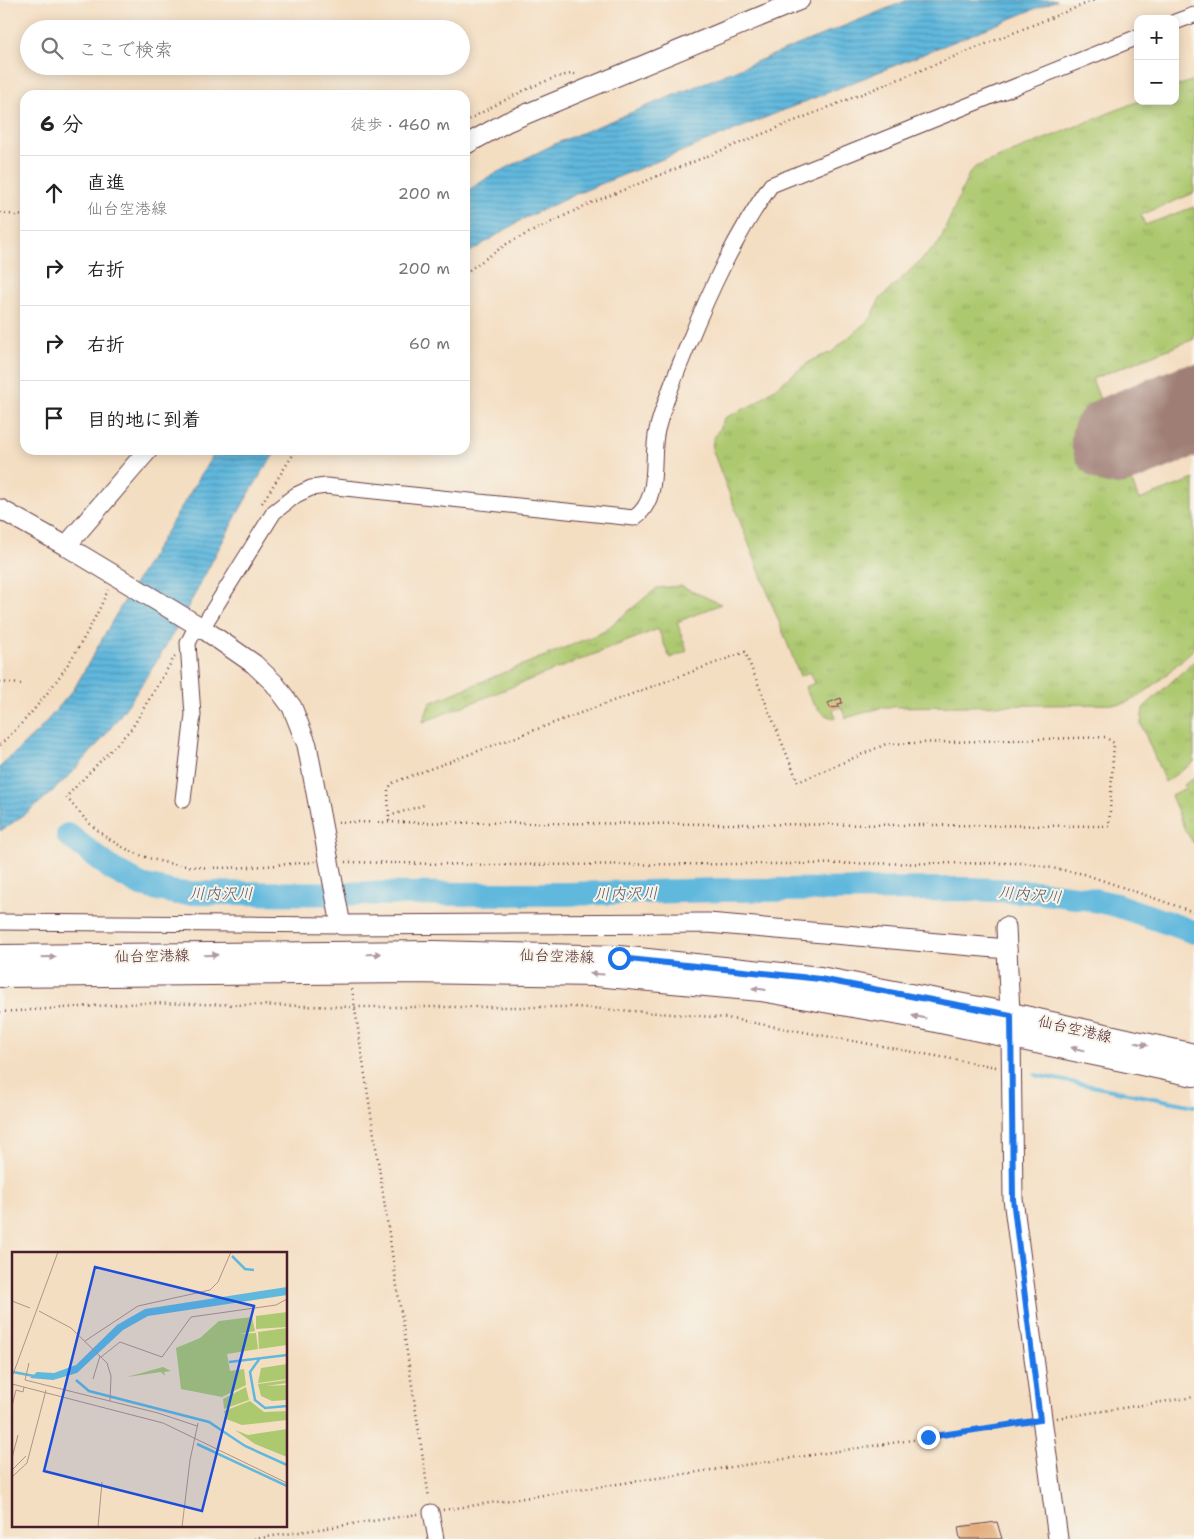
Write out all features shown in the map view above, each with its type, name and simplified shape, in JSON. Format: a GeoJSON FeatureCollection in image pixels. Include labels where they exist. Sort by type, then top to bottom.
{"type":"FeatureCollection","features":[{"type":"Feature","properties":{"kind":"main road","name":"仙台空港線"},"geometry":{"type":"LineString","coordinates":[[0,957],[435,953],[619,958],[820,979],[1011,1025],[1194,1074]]}},
{"type":"Feature","properties":{"kind":"main road","name":"仙台空港線"},"geometry":{"type":"LineString","coordinates":[[0,975],[402,971],[595,974],[761,989],[1011,1025],[1194,1056]]}},
{"type":"Feature","properties":{"kind":"street"},"geometry":{"type":"LineString","coordinates":[[470,142],[507,122],[728,32],[800,0]]}},
{"type":"Feature","properties":{"kind":"street"},"geometry":{"type":"LineString","coordinates":[[1179,21],[1194,15]]}},
{"type":"Feature","properties":{"kind":"street"},"geometry":{"type":"LineString","coordinates":[[183,800],[193,715],[188,643],[197,626],[274,512],[296,495],[311,488],[326,486],[634,518],[645,511],[651,496],[657,430],[679,366],[707,298],[750,215],[771,185],[1134,39]]}},
{"type":"Feature","properties":{"kind":"street"},"geometry":{"type":"LineString","coordinates":[[66,546],[144,455]]}},
{"type":"Feature","properties":{"kind":"street"},"geometry":{"type":"LineString","coordinates":[[0,509],[66,546],[197,626],[254,664],[274,683],[292,707],[307,745],[341,920]]}},
{"type":"Feature","properties":{"kind":"street"},"geometry":{"type":"LineString","coordinates":[[0,922],[341,920],[708,923],[1008,949]]}},
{"type":"Feature","properties":{"kind":"street"},"geometry":{"type":"LineString","coordinates":[[1006,927],[1011,1025],[1010,1070],[1013,1199],[1040,1420],[1058,1539]]}},
{"type":"Feature","properties":{"kind":"street"},"geometry":{"type":"LineString","coordinates":[[431,1512],[436,1539]]}},
{"type":"Feature","properties":{"kind":"path"},"geometry":{"type":"LineString","coordinates":[[470,270],[508,243],[590,203],[1095,0]]}},
{"type":"Feature","properties":{"kind":"path"},"geometry":{"type":"LineString","coordinates":[[470,119],[499,103],[564,74],[578,74],[592,86]]}},
{"type":"Feature","properties":{"kind":"path"},"geometry":{"type":"LineString","coordinates":[[0,213],[20,215]]}},
{"type":"Feature","properties":{"kind":"path"},"geometry":{"type":"LineString","coordinates":[[274,512],[261,504],[293,455]]}},
{"type":"Feature","properties":{"kind":"path"},"geometry":{"type":"LineString","coordinates":[[0,745],[36,707],[72,659],[93,624],[116,578]]}},
{"type":"Feature","properties":{"kind":"path"},"geometry":{"type":"LineString","coordinates":[[188,643],[169,663],[132,728],[66,797],[100,833],[131,852],[161,864],[221,868],[331,865],[1025,863],[1084,874],[1194,912]]}},
{"type":"Feature","properties":{"kind":"path"},"geometry":{"type":"LineString","coordinates":[[323,822],[1109,826],[1114,743],[1105,737],[886,744],[798,782],[745,652],[392,783],[388,790],[389,822]]}},
{"type":"Feature","properties":{"kind":"path"},"geometry":{"type":"LineString","coordinates":[[0,682],[21,684]]}},
{"type":"Feature","properties":{"kind":"path"},"geometry":{"type":"LineString","coordinates":[[389,816],[427,804]]}},
{"type":"Feature","properties":{"kind":"path"},"geometry":{"type":"LineString","coordinates":[[0,1012],[142,1003],[356,1007],[576,1007],[727,1018],[1010,1070]]}},
{"type":"Feature","properties":{"kind":"path"},"geometry":{"type":"LineString","coordinates":[[356,1007],[431,1512]]}},
{"type":"Feature","properties":{"kind":"path"},"geometry":{"type":"LineString","coordinates":[[254,1539],[1194,1397]]}},
{"type":"Feature","properties":{"kind":"green space"},"geometry":{"type":"Polygon","coordinates":[[[1194,80],[1194,193],[1141,215],[1145,225],[1194,207],[1194,339],[1092,379],[1139,500],[1194,479],[1194,649],[1141,695],[1122,704],[884,707],[846,718],[841,707],[833,710],[836,718],[826,715],[814,704],[806,690],[805,687],[815,683],[810,672],[800,676],[712,449],[713,440],[725,418],[754,404],[812,360],[832,352],[872,317],[879,300],[939,243],[969,174],[975,167],[1134,103],[1134,105],[1179,105],[1179,86],[1194,80]]]}},
{"type":"Feature","properties":{"kind":"green space"},"geometry":{"type":"Polygon","coordinates":[[[681,586],[721,604],[677,622],[687,651],[670,658],[658,629],[423,722],[430,703],[603,632],[657,588],[681,586]]]}},
{"type":"Feature","properties":{"kind":"green space"},"geometry":{"type":"Polygon","coordinates":[[[1194,661],[1194,762],[1165,782],[1141,724],[1143,708],[1194,661]]]}},
{"type":"Feature","properties":{"kind":"green space"},"geometry":{"type":"Polygon","coordinates":[[[1194,778],[1194,844],[1185,830],[1171,795],[1186,788],[1184,785],[1194,778]]]}},
{"type":"Feature","properties":{"kind":"water"},"geometry":{"type":"Polygon","coordinates":[[[908,0],[1057,0],[576,194],[521,220],[470,252],[470,189],[494,174],[559,142],[908,0]]]}},
{"type":"Feature","properties":{"kind":"water"},"geometry":{"type":"Polygon","coordinates":[[[213,455],[274,455],[246,498],[179,623],[149,673],[113,725],[50,794],[0,831],[0,767],[40,729],[74,689],[114,618],[213,455]]]}},
{"type":"Feature","properties":{"kind":"building"},"geometry":{"type":"Polygon","coordinates":[[[841,698],[842,703],[838,704],[839,707],[830,708],[828,703],[841,698]]]}},
{"type":"Feature","properties":{"kind":"building"},"geometry":{"type":"Polygon","coordinates":[[[997,1522],[1002,1539],[960,1539],[958,1527],[997,1522]]]}},
{"type":"Feature","properties":{"kind":"waterway","name":"川内沢川"},"geometry":{"type":"LineString","coordinates":[[68,835],[112,869],[141,885],[176,893],[566,894],[722,890],[971,889],[1036,892],[1084,898],[1116,905],[1194,932]]}},
{"type":"Feature","properties":{"kind":"waterway"},"geometry":{"type":"LineString","coordinates":[[1035,1075],[1194,1106]]}},
{"type":"Feature","properties":{"kind":"runway"},"geometry":{"type":"LineString","coordinates":[[1116,440],[1194,409]]}},
{"type":"Feature","properties":{"kind":"route"},"geometry":{"type":"LineString","coordinates":[[619,958],[820,979],[1011,1015],[1010,1070],[1013,1199],[1040,1420],[928,1437]]}}]}
